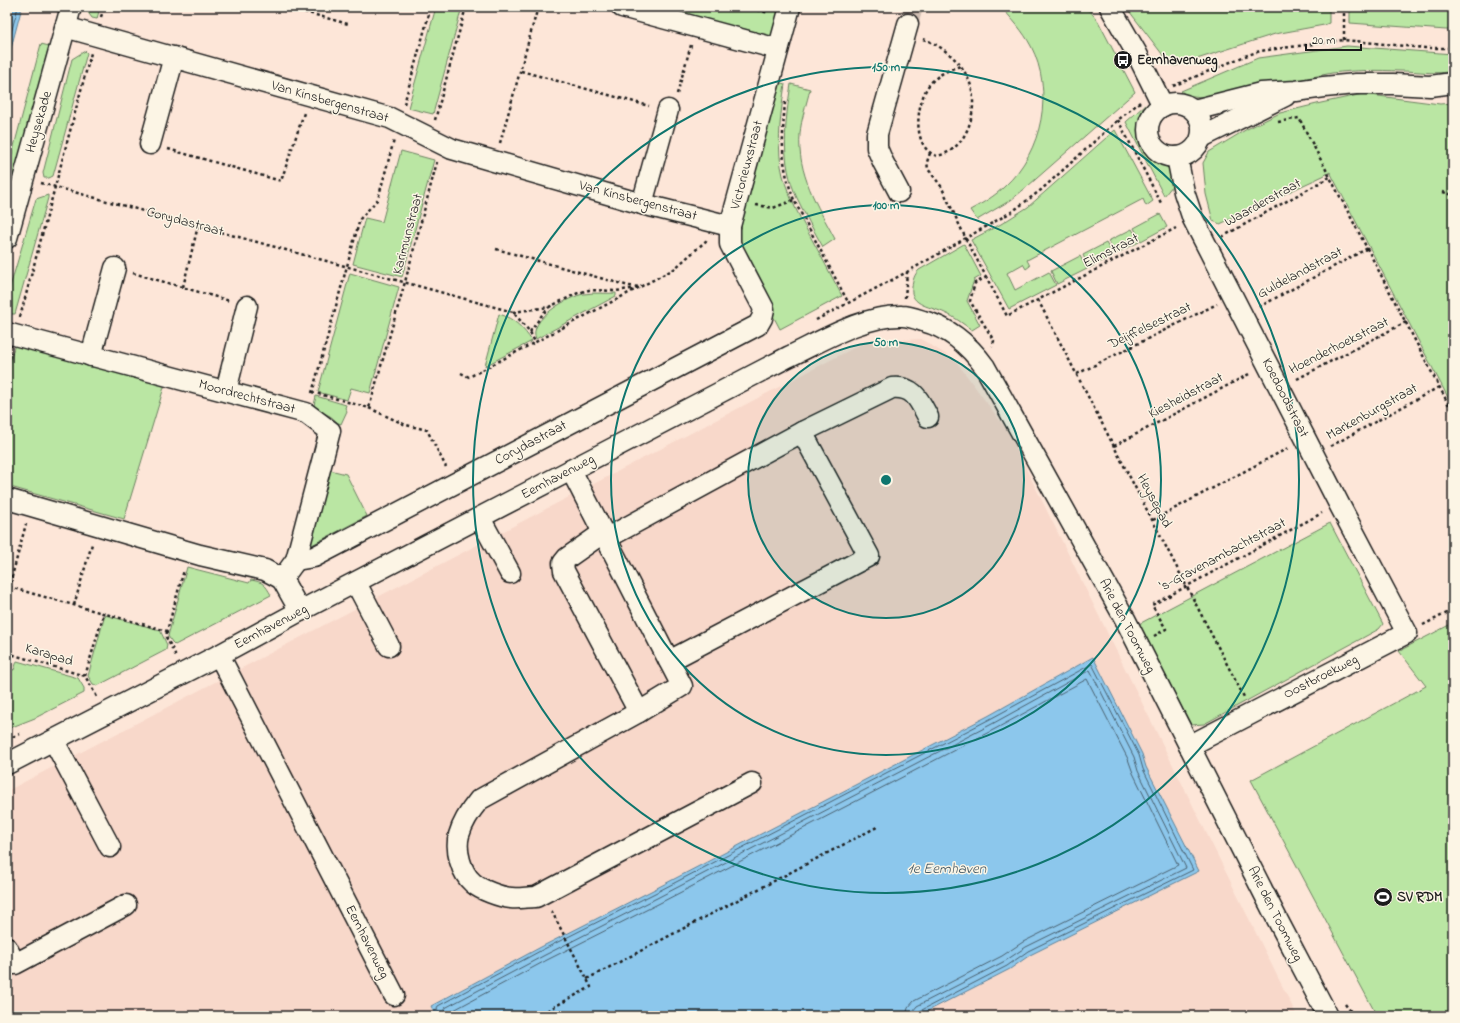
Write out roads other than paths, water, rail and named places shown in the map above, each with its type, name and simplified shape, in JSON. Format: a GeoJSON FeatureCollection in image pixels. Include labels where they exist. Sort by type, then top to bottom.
{"type":"FeatureCollection","features":[{"type":"Feature","properties":{"kind":"street","name":"Heysekade"},"geometry":{"type":"LineString","coordinates":[[7,238],[22,179],[71,7]]}},
{"type":"Feature","properties":{"kind":"street"},"geometry":{"type":"LineString","coordinates":[[622,7],[778,49]]}},
{"type":"Feature","properties":{"kind":"street","name":"Victorieuxstraat"},"geometry":{"type":"LineString","coordinates":[[762,318],[764,310],[730,244],[730,226],[790,7]]}},
{"type":"Feature","properties":{"kind":"street"},"geometry":{"type":"LineString","coordinates":[[1110,7],[1136,52],[1163,106]]}},
{"type":"Feature","properties":{"kind":"street","name":"Van Kinsbergenstraat"},"geometry":{"type":"LineString","coordinates":[[65,27],[390,118],[452,149],[642,204],[730,226]]}},
{"type":"Feature","properties":{"kind":"street"},"geometry":{"type":"LineString","coordinates":[[899,192],[877,148],[877,134],[907,29]]}},
{"type":"Feature","properties":{"kind":"street"},"geometry":{"type":"LineString","coordinates":[[150,144],[174,58]]}},
{"type":"Feature","properties":{"kind":"street"},"geometry":{"type":"LineString","coordinates":[[1194,110],[1261,93],[1296,91],[1356,84],[1430,86],[1453,83]]}},
{"type":"Feature","properties":{"kind":"street"},"geometry":{"type":"LineString","coordinates":[[1430,86],[1453,94]]}},
{"type":"Feature","properties":{"kind":"street"},"geometry":{"type":"LineString","coordinates":[[1202,137],[1296,91]]}},
{"type":"Feature","properties":{"kind":"street"},"geometry":{"type":"LineString","coordinates":[[1176,103],[1189,106],[1194,110],[1203,130],[1202,137],[1195,149],[1184,156],[1178,157],[1171,157],[1158,152],[1148,134],[1150,121],[1157,110],[1163,106],[1176,103]]}},
{"type":"Feature","properties":{"kind":"street"},"geometry":{"type":"LineString","coordinates":[[642,204],[668,110]]}},
{"type":"Feature","properties":{"kind":"street","name":"Koedoodstraat"},"geometry":{"type":"LineString","coordinates":[[1178,157],[1184,192],[1193,219],[1407,633]]}},
{"type":"Feature","properties":{"kind":"street"},"geometry":{"type":"LineString","coordinates":[[91,356],[115,268]]}},
{"type":"Feature","properties":{"kind":"street"},"geometry":{"type":"LineString","coordinates":[[226,391],[247,306]]}},
{"type":"Feature","properties":{"kind":"street","name":"Arie den Toomweg"},"geometry":{"type":"LineString","coordinates":[[903,316],[929,322],[953,333],[976,355],[985,367],[1124,619],[1328,1016]]}},
{"type":"Feature","properties":{"kind":"street","name":"Eemhavenweg"},"geometry":{"type":"LineString","coordinates":[[7,764],[220,655],[300,611],[788,357],[863,323],[875,319],[903,316]]}},
{"type":"Feature","properties":{"kind":"street","name":"Corydastraat"},"geometry":{"type":"LineString","coordinates":[[296,560],[314,556],[455,483],[758,324],[762,318]]}},
{"type":"Feature","properties":{"kind":"street","name":"Moordrechtstraat"},"geometry":{"type":"LineString","coordinates":[[11,334],[306,413],[330,430],[296,560],[282,579]]}},
{"type":"Feature","properties":{"kind":"street"},"geometry":{"type":"LineString","coordinates":[[639,712],[564,571],[563,564],[567,558],[605,535],[802,432],[892,388],[902,387],[918,398],[928,417]]}},
{"type":"Feature","properties":{"kind":"street"},"geometry":{"type":"LineString","coordinates":[[669,661],[869,556],[802,432]]}},
{"type":"Feature","properties":{"kind":"street"},"geometry":{"type":"LineString","coordinates":[[571,470],[682,686],[639,712],[479,800],[466,817],[459,836],[458,851],[463,870],[474,884],[486,891],[510,898],[536,897],[752,783]]}},
{"type":"Feature","properties":{"kind":"street"},"geometry":{"type":"LineString","coordinates":[[7,499],[189,552],[265,570],[282,579],[300,611]]}},
{"type":"Feature","properties":{"kind":"street"},"geometry":{"type":"LineString","coordinates":[[480,518],[510,573]]}},
{"type":"Feature","properties":{"kind":"street"},"geometry":{"type":"LineString","coordinates":[[356,583],[389,646]]}},
{"type":"Feature","properties":{"kind":"street","name":"Oostbroekweg"},"geometry":{"type":"LineString","coordinates":[[1189,746],[1407,633]]}},
{"type":"Feature","properties":{"kind":"street","name":"Eemhavenweg"},"geometry":{"type":"LineString","coordinates":[[220,655],[394,995]]}},
{"type":"Feature","properties":{"kind":"street"},"geometry":{"type":"LineString","coordinates":[[54,741],[110,847]]}},
{"type":"Feature","properties":{"kind":"street"},"geometry":{"type":"LineString","coordinates":[[7,948],[15,964],[126,905]]}},
{"type":"Feature","properties":{"kind":"water"},"geometry":{"type":"Polygon","coordinates":[[[7,7],[22,7],[7,63],[7,7]]]}},
{"type":"Feature","properties":{"kind":"water","name":"1e Eemhaven"},"geometry":{"type":"Polygon","coordinates":[[[1093,657],[1142,754],[1146,767],[1199,871],[1030,955],[1010,969],[918,1016],[436,1016],[431,1006],[541,947],[988,716],[1093,657]]]}},
{"type":"Feature","properties":{"kind":"tunnel"},"geometry":{"type":"LineString","coordinates":[[908,24],[913,7]]}},
{"type":"Feature","properties":{"kind":"place","name":"Eemhavenweg"},"geometry":{"type":"Point","coordinates":[1123,60]}},
{"type":"Feature","properties":{"kind":"place","name":"SV RDM"},"geometry":{"type":"Point","coordinates":[1383,897]}}]}
